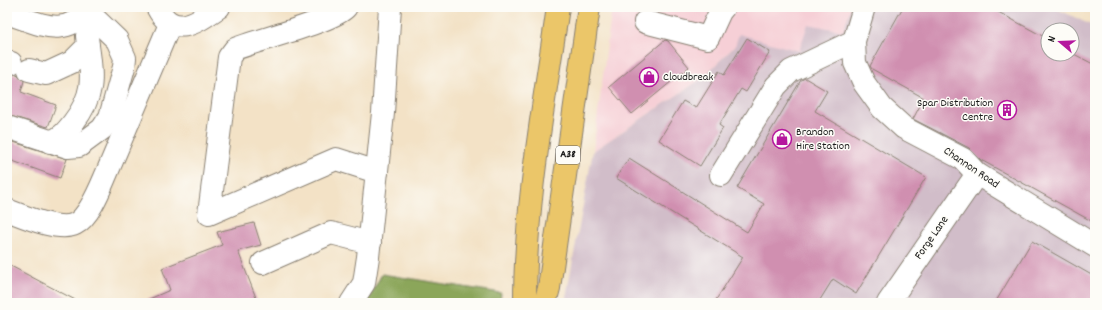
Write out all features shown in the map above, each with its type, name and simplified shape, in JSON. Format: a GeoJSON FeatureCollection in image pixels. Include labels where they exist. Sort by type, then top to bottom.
{"type":"FeatureCollection","features":[{"type":"Feature","properties":{"kind":"highway","name":"A38"},"geometry":{"type":"LineString","coordinates":[[525,303],[533,190],[558,7]]}},
{"type":"Feature","properties":{"kind":"highway","name":"A38"},"geometry":{"type":"LineString","coordinates":[[544,303],[549,288],[589,7]]}},
{"type":"Feature","properties":{"kind":"lane"},"geometry":{"type":"LineString","coordinates":[[157,7],[163,17],[170,24],[185,26],[197,22],[219,7]]}},
{"type":"Feature","properties":{"kind":"lane"},"geometry":{"type":"LineString","coordinates":[[346,7],[342,12],[322,20],[235,49],[229,57],[209,214],[336,158],[377,172]]}},
{"type":"Feature","properties":{"kind":"lane"},"geometry":{"type":"LineString","coordinates":[[351,303],[364,283],[370,243],[386,76],[390,7]]}},
{"type":"Feature","properties":{"kind":"lane"},"geometry":{"type":"LineString","coordinates":[[645,22],[708,38],[720,12],[724,7]]}},
{"type":"Feature","properties":{"kind":"lane","name":"Channon Road"},"geometry":{"type":"LineString","coordinates":[[862,8],[854,41],[855,63],[864,83],[882,108],[904,128],[963,159],[977,174],[1095,246]]}},
{"type":"Feature","properties":{"kind":"lane"},"geometry":{"type":"LineString","coordinates":[[7,13],[54,28],[77,22],[87,12]]}},
{"type":"Feature","properties":{"kind":"lane"},"geometry":{"type":"LineString","coordinates":[[50,142],[60,138],[69,128],[84,110],[88,99],[92,76],[88,46],[87,12]]}},
{"type":"Feature","properties":{"kind":"lane"},"geometry":{"type":"LineString","coordinates":[[8,130],[68,148],[79,146],[102,129],[110,117],[118,93],[125,58],[117,40],[87,12]]}},
{"type":"Feature","properties":{"kind":"lane"},"geometry":{"type":"LineString","coordinates":[[7,210],[62,226],[75,224],[82,218],[96,198],[170,24]]}},
{"type":"Feature","properties":{"kind":"lane"},"geometry":{"type":"LineString","coordinates":[[721,175],[776,86],[791,71],[838,51],[854,41]]}},
{"type":"Feature","properties":{"kind":"lane"},"geometry":{"type":"LineString","coordinates":[[16,65],[46,74],[72,62],[88,46]]}},
{"type":"Feature","properties":{"kind":"lane","name":"Forge Lane"},"geometry":{"type":"LineString","coordinates":[[888,303],[977,174]]}},
{"type":"Feature","properties":{"kind":"lane"},"geometry":{"type":"LineString","coordinates":[[263,263],[331,233],[370,243]]}},
{"type":"Feature","properties":{"kind":"shaded area"},"geometry":{"type":"Polygon","coordinates":[[[612,7],[851,7],[843,32],[799,52],[735,46],[700,80],[593,151],[612,7]]]}},
{"type":"Feature","properties":{"kind":"shaded area"},"geometry":{"type":"Polygon","coordinates":[[[851,7],[1053,7],[1095,27],[1095,303],[565,303],[593,151],[700,80],[735,46],[739,34],[799,51],[808,24],[843,31],[851,7]]]}},
{"type":"Feature","properties":{"kind":"green space"},"geometry":{"type":"Polygon","coordinates":[[[382,274],[501,293],[500,303],[366,303],[382,274]]]}},
{"type":"Feature","properties":{"kind":"building","name":"Spar Distribution Centre"},"geometry":{"type":"Polygon","coordinates":[[[903,7],[989,7],[1040,35],[1040,62],[1080,62],[1080,57],[1095,65],[1095,223],[981,160],[969,148],[913,119],[924,98],[872,69],[870,66],[903,7]]]}},
{"type":"Feature","properties":{"kind":"building"},"geometry":{"type":"Polygon","coordinates":[[[747,38],[770,52],[746,92],[741,89],[719,125],[723,128],[700,166],[659,140],[683,101],[696,108],[719,71],[724,75],[747,38]]]}},
{"type":"Feature","properties":{"kind":"building","name":"Cloudbreak"},"geometry":{"type":"Polygon","coordinates":[[[665,40],[668,41],[689,67],[632,114],[609,87],[665,40]]]}},
{"type":"Feature","properties":{"kind":"building"},"geometry":{"type":"Polygon","coordinates":[[[17,74],[24,81],[21,92],[56,105],[48,127],[7,115],[7,75],[17,74]]]}},
{"type":"Feature","properties":{"kind":"building"},"geometry":{"type":"Polygon","coordinates":[[[805,78],[827,91],[815,111],[926,177],[856,294],[833,279],[818,303],[714,303],[743,257],[616,178],[629,158],[747,232],[764,204],[737,188],[801,80],[805,78]]]}},
{"type":"Feature","properties":{"kind":"building"},"geometry":{"type":"Polygon","coordinates":[[[7,140],[67,159],[60,178],[7,159],[7,140]]]}},
{"type":"Feature","properties":{"kind":"building"},"geometry":{"type":"Polygon","coordinates":[[[254,223],[261,245],[238,251],[258,303],[140,303],[170,290],[162,268],[222,245],[217,232],[254,223]]]}},
{"type":"Feature","properties":{"kind":"building"},"geometry":{"type":"Polygon","coordinates":[[[1032,241],[1095,277],[1095,303],[995,303],[1032,241]]]}},
{"type":"Feature","properties":{"kind":"building"},"geometry":{"type":"Polygon","coordinates":[[[7,264],[81,303],[7,303],[7,264]]]}},
{"type":"Feature","properties":{"kind":"place","name":"Cloudbreak"},"geometry":{"type":"Point","coordinates":[649,77]}},
{"type":"Feature","properties":{"kind":"place","name":"Spar Distribution Centre"},"geometry":{"type":"Point","coordinates":[1007,110]}},
{"type":"Feature","properties":{"kind":"place","name":"Brandon Hire Station"},"geometry":{"type":"Point","coordinates":[782,139]}}]}
